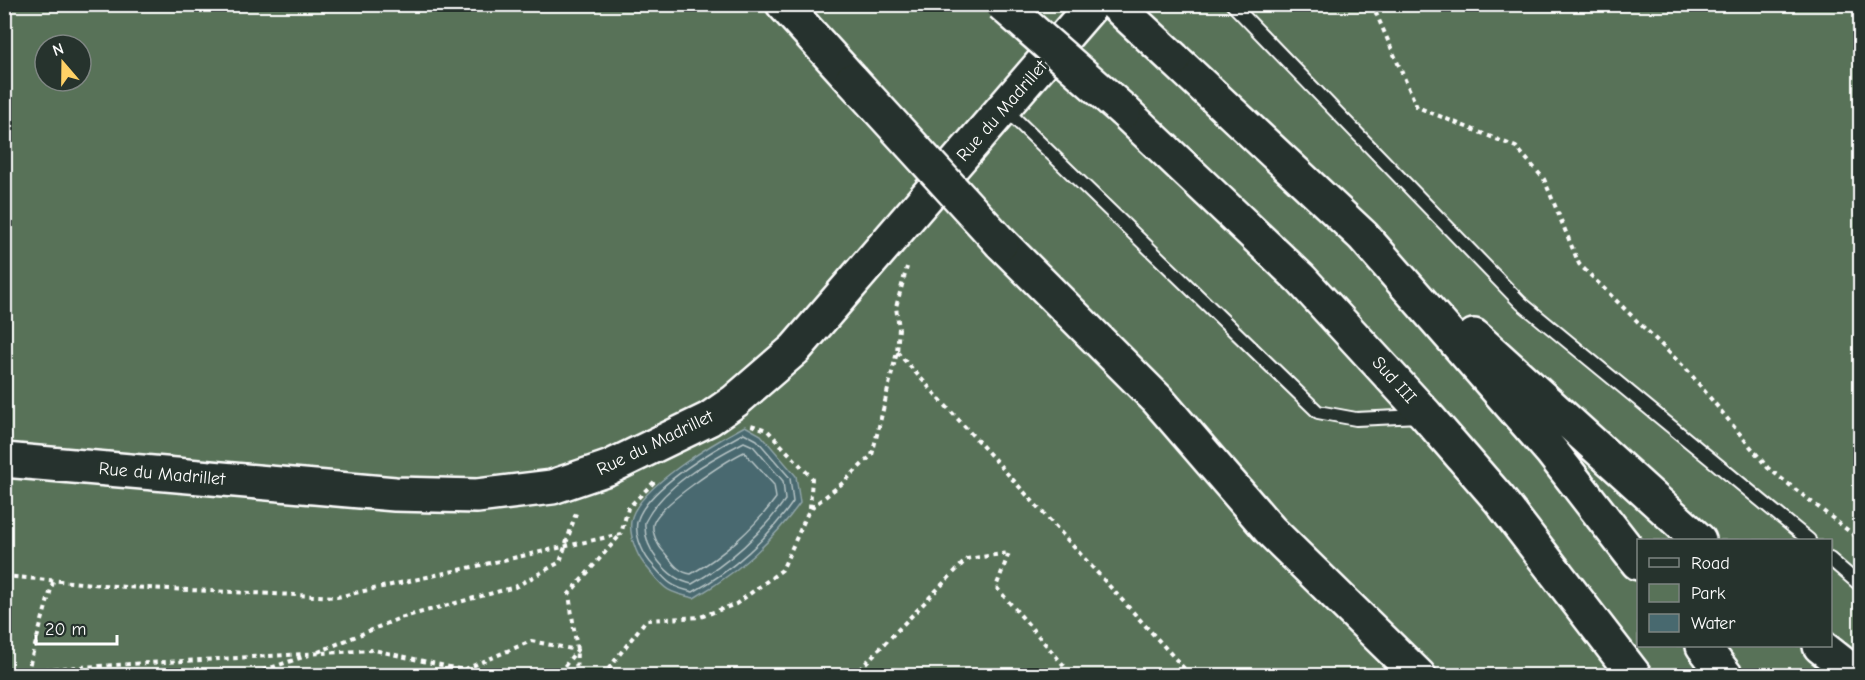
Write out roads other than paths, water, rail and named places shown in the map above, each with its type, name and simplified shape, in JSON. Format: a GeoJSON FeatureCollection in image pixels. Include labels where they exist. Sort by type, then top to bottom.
{"type":"FeatureCollection","features":[{"type":"Feature","properties":{"kind":"main road"},"geometry":{"type":"LineString","coordinates":[[783,4],[1001,243],[1157,399],[1270,530],[1419,675]]}},
{"type":"Feature","properties":{"kind":"main road","name":"Sud III"},"geometry":{"type":"LineString","coordinates":[[1002,4],[1124,111],[1302,279],[1499,499],[1635,675]]}},
{"type":"Feature","properties":{"kind":"main road","name":"Rue du Madrillet"},"geometry":{"type":"LineString","coordinates":[[4,460],[395,494],[477,496],[552,487],[608,468],[709,419],[735,402],[795,349],[1093,4]]}},
{"type":"Feature","properties":{"kind":"main road"},"geometry":{"type":"LineString","coordinates":[[1115,4],[1363,236],[1698,539]]}},
{"type":"Feature","properties":{"kind":"main road"},"geometry":{"type":"LineString","coordinates":[[1363,236],[1552,452],[1637,562]]}},
{"type":"Feature","properties":{"kind":"main road"},"geometry":{"type":"LineString","coordinates":[[1705,647],[1726,675]]}},
{"type":"Feature","properties":{"kind":"main road"},"geometry":{"type":"LineString","coordinates":[[1823,647],[1858,675]]}},
{"type":"Feature","properties":{"kind":"lane"},"geometry":{"type":"LineString","coordinates":[[1232,4],[1521,303],[1808,539]]}},
{"type":"Feature","properties":{"kind":"lane"},"geometry":{"type":"LineString","coordinates":[[1004,108],[1318,412],[1356,419],[1426,415]]}},
{"type":"Feature","properties":{"kind":"lane"},"geometry":{"type":"LineString","coordinates":[[1832,561],[1860,585]]}},
{"type":"Feature","properties":{"kind":"water"},"geometry":{"type":"Polygon","coordinates":[[[745,426],[761,435],[796,476],[800,503],[765,544],[724,579],[694,598],[676,593],[661,583],[638,555],[632,538],[631,526],[636,508],[647,494],[679,467],[745,426]]]}}]}
